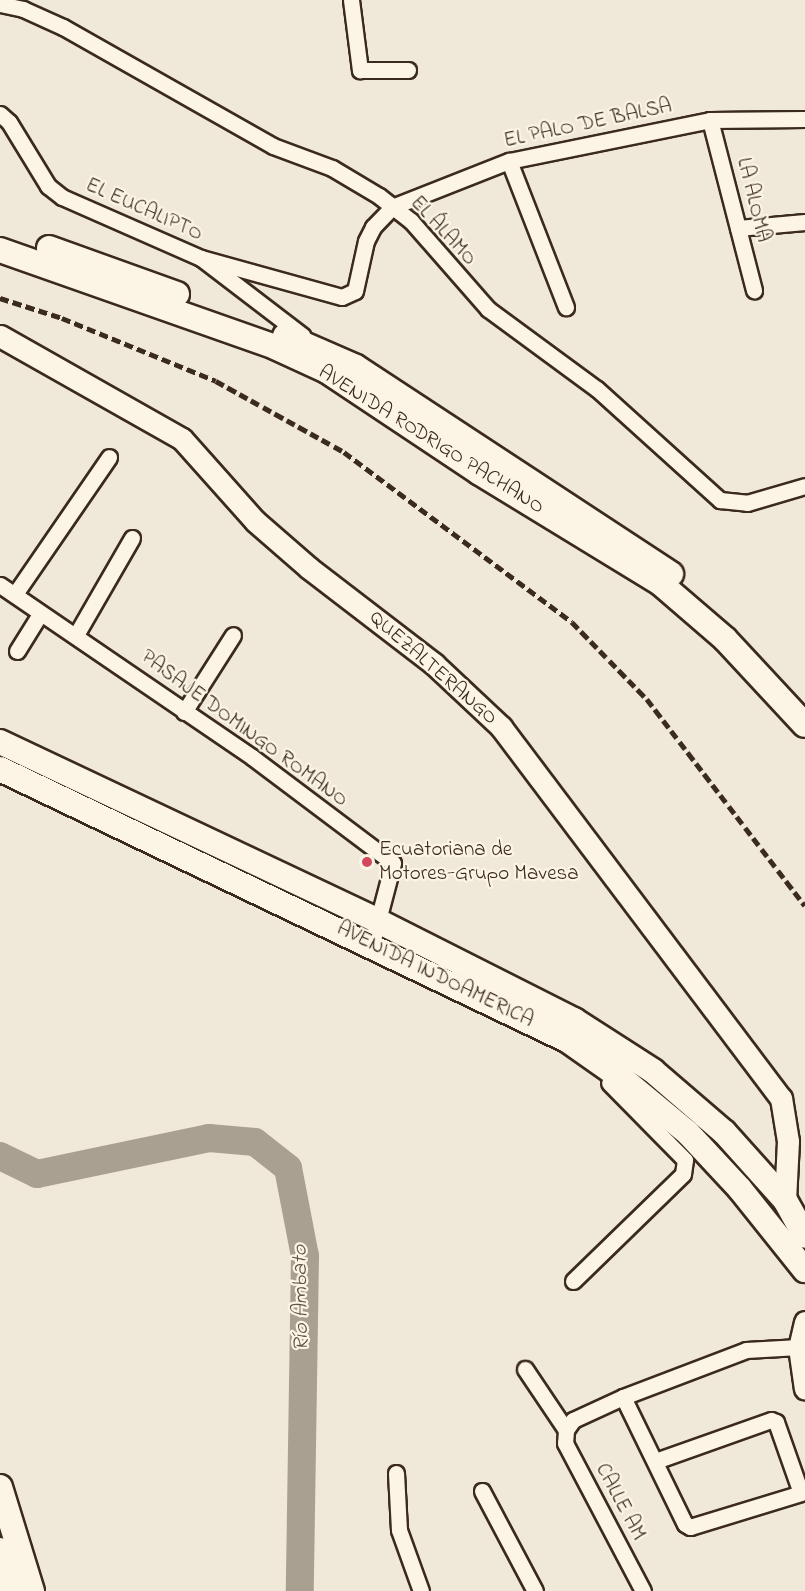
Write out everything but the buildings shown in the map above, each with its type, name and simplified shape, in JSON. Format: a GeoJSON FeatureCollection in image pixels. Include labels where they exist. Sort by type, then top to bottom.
{"type":"FeatureCollection","features":[{"type":"Feature","properties":{"kind":"main road","name":"AVENIDA RODRIGO PACHANO"},"geometry":{"type":"LineString","coordinates":[[0,233],[97,263],[320,349],[391,389],[642,552],[734,627],[805,705]]}},
{"type":"Feature","properties":{"kind":"main road","name":"AVENIDA RODRIGO PACHANO"},"geometry":{"type":"LineString","coordinates":[[0,250],[275,347],[327,371],[480,473],[660,583],[725,639],[805,725]]}},
{"type":"Feature","properties":{"kind":"main road","name":"AVENIDA INDOAMERICA"},"geometry":{"type":"LineString","coordinates":[[0,742],[375,932],[457,985],[567,1040],[624,1080],[688,1133],[740,1189],[805,1270]]}},
{"type":"Feature","properties":{"kind":"main road","name":"AVENIDA INDOAMERICA"},"geometry":{"type":"LineString","coordinates":[[0,769],[574,1020],[653,1071],[724,1132],[785,1200],[805,1236]]}},
{"type":"Feature","properties":{"kind":"main road"},"geometry":{"type":"LineString","coordinates":[[0,1487],[32,1591]]}},
{"type":"Feature","properties":{"kind":"main road"},"geometry":{"type":"LineString","coordinates":[[0,1550],[7,1586]]}},
{"type":"Feature","properties":{"kind":"street"},"geometry":{"type":"LineString","coordinates":[[351,0],[360,70],[408,70]]}},
{"type":"Feature","properties":{"kind":"street","name":"EL ÁLAMO"},"geometry":{"type":"LineString","coordinates":[[0,4],[55,23],[273,146],[355,180],[411,221],[488,309],[597,389],[720,500],[747,503],[805,486]]}},
{"type":"Feature","properties":{"kind":"street","name":"EL EUCALIPTO"},"geometry":{"type":"LineString","coordinates":[[0,114],[9,122],[48,186],[62,196],[201,258],[320,349]]}},
{"type":"Feature","properties":{"kind":"street","name":"EL PALO DE BALSA"},"geometry":{"type":"LineString","coordinates":[[201,258],[330,296],[350,295],[355,291],[373,227],[392,207],[509,161],[710,120],[805,119]]}},
{"type":"Feature","properties":{"kind":"street","name":"LA ALOMA"},"geometry":{"type":"LineString","coordinates":[[710,120],[754,290]]}},
{"type":"Feature","properties":{"kind":"street"},"geometry":{"type":"LineString","coordinates":[[509,161],[566,307]]}},
{"type":"Feature","properties":{"kind":"street"},"geometry":{"type":"LineString","coordinates":[[738,228],[805,222]]}},
{"type":"Feature","properties":{"kind":"street","name":"QUEZALTERANGO"},"geometry":{"type":"LineString","coordinates":[[0,336],[182,440],[255,521],[309,568],[434,664],[501,727],[781,1098],[788,1141],[785,1200]]}},
{"type":"Feature","properties":{"kind":"street"},"geometry":{"type":"LineString","coordinates":[[15,594],[109,457]]}},
{"type":"Feature","properties":{"kind":"street"},"geometry":{"type":"LineString","coordinates":[[76,635],[132,537]]}},
{"type":"Feature","properties":{"kind":"street","name":"PASAJE DOMINGO ROMANO"},"geometry":{"type":"LineString","coordinates":[[0,585],[252,757],[393,863],[375,932]]}},
{"type":"Feature","properties":{"kind":"street"},"geometry":{"type":"LineString","coordinates":[[17,651],[40,614]]}},
{"type":"Feature","properties":{"kind":"street"},"geometry":{"type":"LineString","coordinates":[[183,712],[233,635]]}},
{"type":"Feature","properties":{"kind":"street"},"geometry":{"type":"LineString","coordinates":[[457,985],[463,997],[541,1036],[614,1086],[685,1160],[683,1174],[675,1185],[573,1281]]}},
{"type":"Feature","properties":{"kind":"street"},"geometry":{"type":"LineString","coordinates":[[805,1322],[799,1347],[805,1389]]}},
{"type":"Feature","properties":{"kind":"street"},"geometry":{"type":"LineString","coordinates":[[525,1369],[566,1430],[573,1420],[623,1397],[746,1350],[799,1347]]}},
{"type":"Feature","properties":{"kind":"street"},"geometry":{"type":"LineString","coordinates":[[623,1397],[655,1461],[690,1527],[801,1493],[776,1422],[771,1420],[655,1461]]}},
{"type":"Feature","properties":{"kind":"street","name":"CALLE AM"},"geometry":{"type":"LineString","coordinates":[[566,1430],[565,1443],[643,1591]]}},
{"type":"Feature","properties":{"kind":"street"},"geometry":{"type":"LineString","coordinates":[[396,1473],[399,1530],[421,1591]]}},
{"type":"Feature","properties":{"kind":"street"},"geometry":{"type":"LineString","coordinates":[[482,1491],[535,1591]]}},
{"type":"Feature","properties":{"kind":"waterway","name":"Río Ambato"},"geometry":{"type":"LineString","coordinates":[[0,1156],[37,1174],[209,1138],[255,1142],[288,1168],[305,1256],[300,1591]]}},
{"type":"Feature","properties":{"kind":"railway"},"geometry":{"type":"LineString","coordinates":[[0,298],[62,318],[216,381],[344,452],[572,622],[647,699],[805,906]]}},
{"type":"Feature","properties":{"kind":"place","name":"Ecuatoriana de Motores-Grupo Mavesa"},"geometry":{"type":"Point","coordinates":[367,862]}}]}
